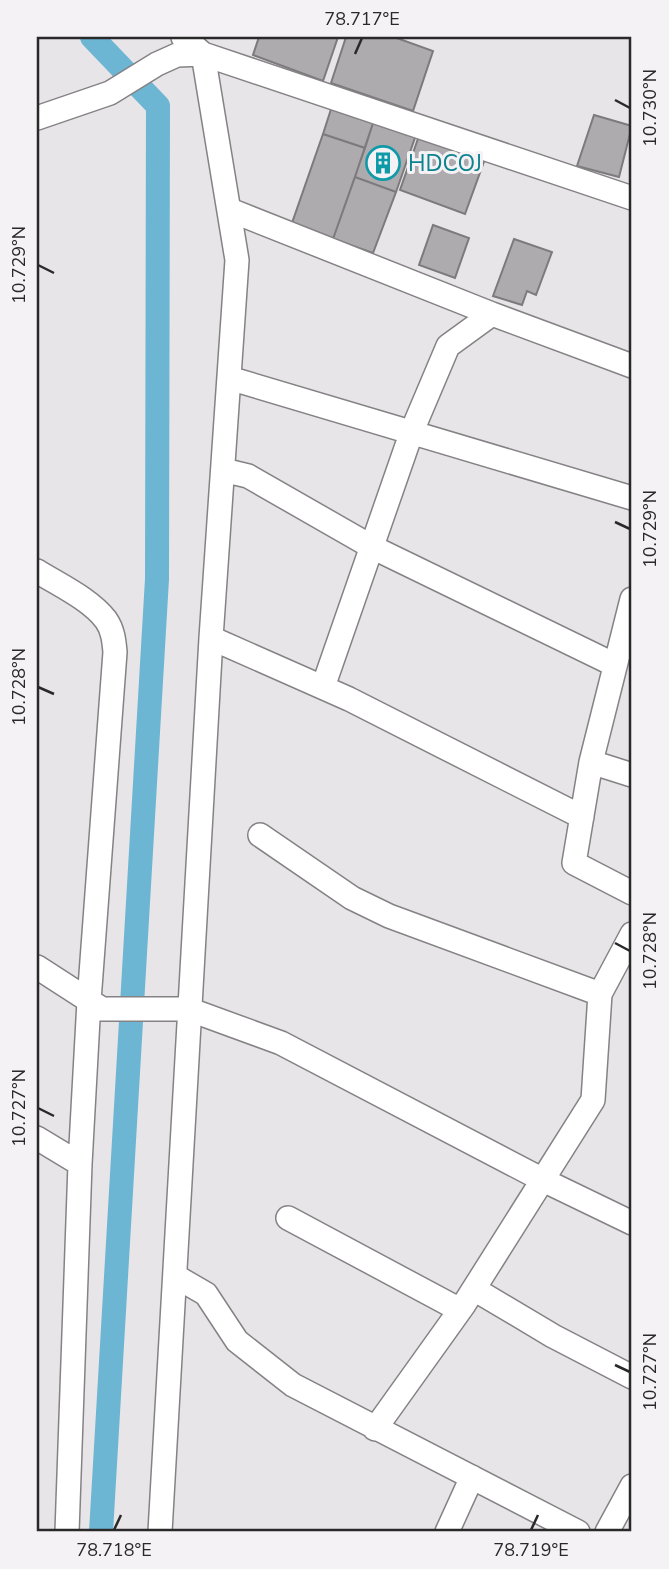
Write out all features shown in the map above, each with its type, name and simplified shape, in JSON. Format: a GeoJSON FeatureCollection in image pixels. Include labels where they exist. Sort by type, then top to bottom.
{"type":"FeatureCollection","features":[{"type":"Feature","properties":{"kind":"street"},"geometry":{"type":"LineString","coordinates":[[183,37],[204,54],[632,198]]}},
{"type":"Feature","properties":{"kind":"street"},"geometry":{"type":"LineString","coordinates":[[37,118],[110,93],[177,55],[204,54]]}},
{"type":"Feature","properties":{"kind":"street"},"geometry":{"type":"LineString","coordinates":[[160,1532],[174,1276],[179,1009],[211,638],[237,260],[204,54]]}},
{"type":"Feature","properties":{"kind":"street"},"geometry":{"type":"LineString","coordinates":[[230,210],[492,314],[632,366]]}},
{"type":"Feature","properties":{"kind":"street"},"geometry":{"type":"LineString","coordinates":[[323,687],[412,431],[448,346],[492,314]]}},
{"type":"Feature","properties":{"kind":"street"},"geometry":{"type":"LineString","coordinates":[[229,378],[632,498]]}},
{"type":"Feature","properties":{"kind":"street"},"geometry":{"type":"LineString","coordinates":[[223,470],[248,476],[372,547],[615,665]]}},
{"type":"Feature","properties":{"kind":"street"},"geometry":{"type":"LineString","coordinates":[[37,571],[90,605],[106,620],[113,635],[115,652],[96,1005],[80,1164],[67,1532]]}},
{"type":"Feature","properties":{"kind":"street"},"geometry":{"type":"LineString","coordinates":[[632,599],[591,762],[574,863],[632,893]]}},
{"type":"Feature","properties":{"kind":"street"},"geometry":{"type":"LineString","coordinates":[[211,638],[323,687],[582,817]]}},
{"type":"Feature","properties":{"kind":"street"},"geometry":{"type":"LineString","coordinates":[[591,762],[632,775]]}},
{"type":"Feature","properties":{"kind":"street"},"geometry":{"type":"LineString","coordinates":[[260,835],[352,898],[389,916],[600,994]]}},
{"type":"Feature","properties":{"kind":"street"},"geometry":{"type":"LineString","coordinates":[[375,1429],[474,1289],[593,1100],[600,994],[632,934]]}},
{"type":"Feature","properties":{"kind":"street"},"geometry":{"type":"LineString","coordinates":[[37,967],[96,1005],[179,1009],[281,1043],[543,1181],[632,1223]]}},
{"type":"Feature","properties":{"kind":"street"},"geometry":{"type":"LineString","coordinates":[[37,1138],[80,1164]]}},
{"type":"Feature","properties":{"kind":"street"},"geometry":{"type":"LineString","coordinates":[[288,1218],[460,1310]]}},
{"type":"Feature","properties":{"kind":"street"},"geometry":{"type":"LineString","coordinates":[[174,1276],[206,1294],[237,1341],[293,1385],[578,1532]]}},
{"type":"Feature","properties":{"kind":"street"},"geometry":{"type":"LineString","coordinates":[[474,1289],[553,1336],[632,1377]]}},
{"type":"Feature","properties":{"kind":"street"},"geometry":{"type":"LineString","coordinates":[[447,1532],[472,1478]]}},
{"type":"Feature","properties":{"kind":"street"},"geometry":{"type":"LineString","coordinates":[[607,1532],[632,1486]]}},
{"type":"Feature","properties":{"kind":"building"},"geometry":{"type":"Polygon","coordinates":[[[259,37],[338,37],[323,81],[253,55],[259,37]]]}},
{"type":"Feature","properties":{"kind":"building"},"geometry":{"type":"Polygon","coordinates":[[[346,37],[394,37],[433,51],[413,111],[331,83],[346,37]]]}},
{"type":"Feature","properties":{"kind":"building"},"geometry":{"type":"Polygon","coordinates":[[[333,103],[375,117],[365,148],[323,134],[333,103]]]}},
{"type":"Feature","properties":{"kind":"building"},"geometry":{"type":"Polygon","coordinates":[[[594,115],[632,126],[619,177],[577,166],[594,115]]]}},
{"type":"Feature","properties":{"kind":"building","name":"HDCOJ"},"geometry":{"type":"Polygon","coordinates":[[[375,117],[417,132],[396,192],[355,177],[375,117]]]}},
{"type":"Feature","properties":{"kind":"building"},"geometry":{"type":"Polygon","coordinates":[[[420,133],[486,156],[465,214],[400,190],[420,133]]]}},
{"type":"Feature","properties":{"kind":"building"},"geometry":{"type":"Polygon","coordinates":[[[323,134],[365,148],[333,239],[292,223],[323,134]]]}},
{"type":"Feature","properties":{"kind":"building"},"geometry":{"type":"Polygon","coordinates":[[[355,177],[396,192],[373,253],[333,239],[355,177]]]}},
{"type":"Feature","properties":{"kind":"building"},"geometry":{"type":"Polygon","coordinates":[[[433,225],[469,238],[455,278],[419,265],[433,225]]]}},
{"type":"Feature","properties":{"kind":"building"},"geometry":{"type":"Polygon","coordinates":[[[514,239],[552,252],[536,295],[527,291],[522,305],[493,296],[514,239]]]}},
{"type":"Feature","properties":{"kind":"waterway"},"geometry":{"type":"LineString","coordinates":[[92,37],[158,106],[157,579],[101,1532]]}},
{"type":"Feature","properties":{"kind":"place","name":"HDCOJ"},"geometry":{"type":"Point","coordinates":[383,163]}}]}
